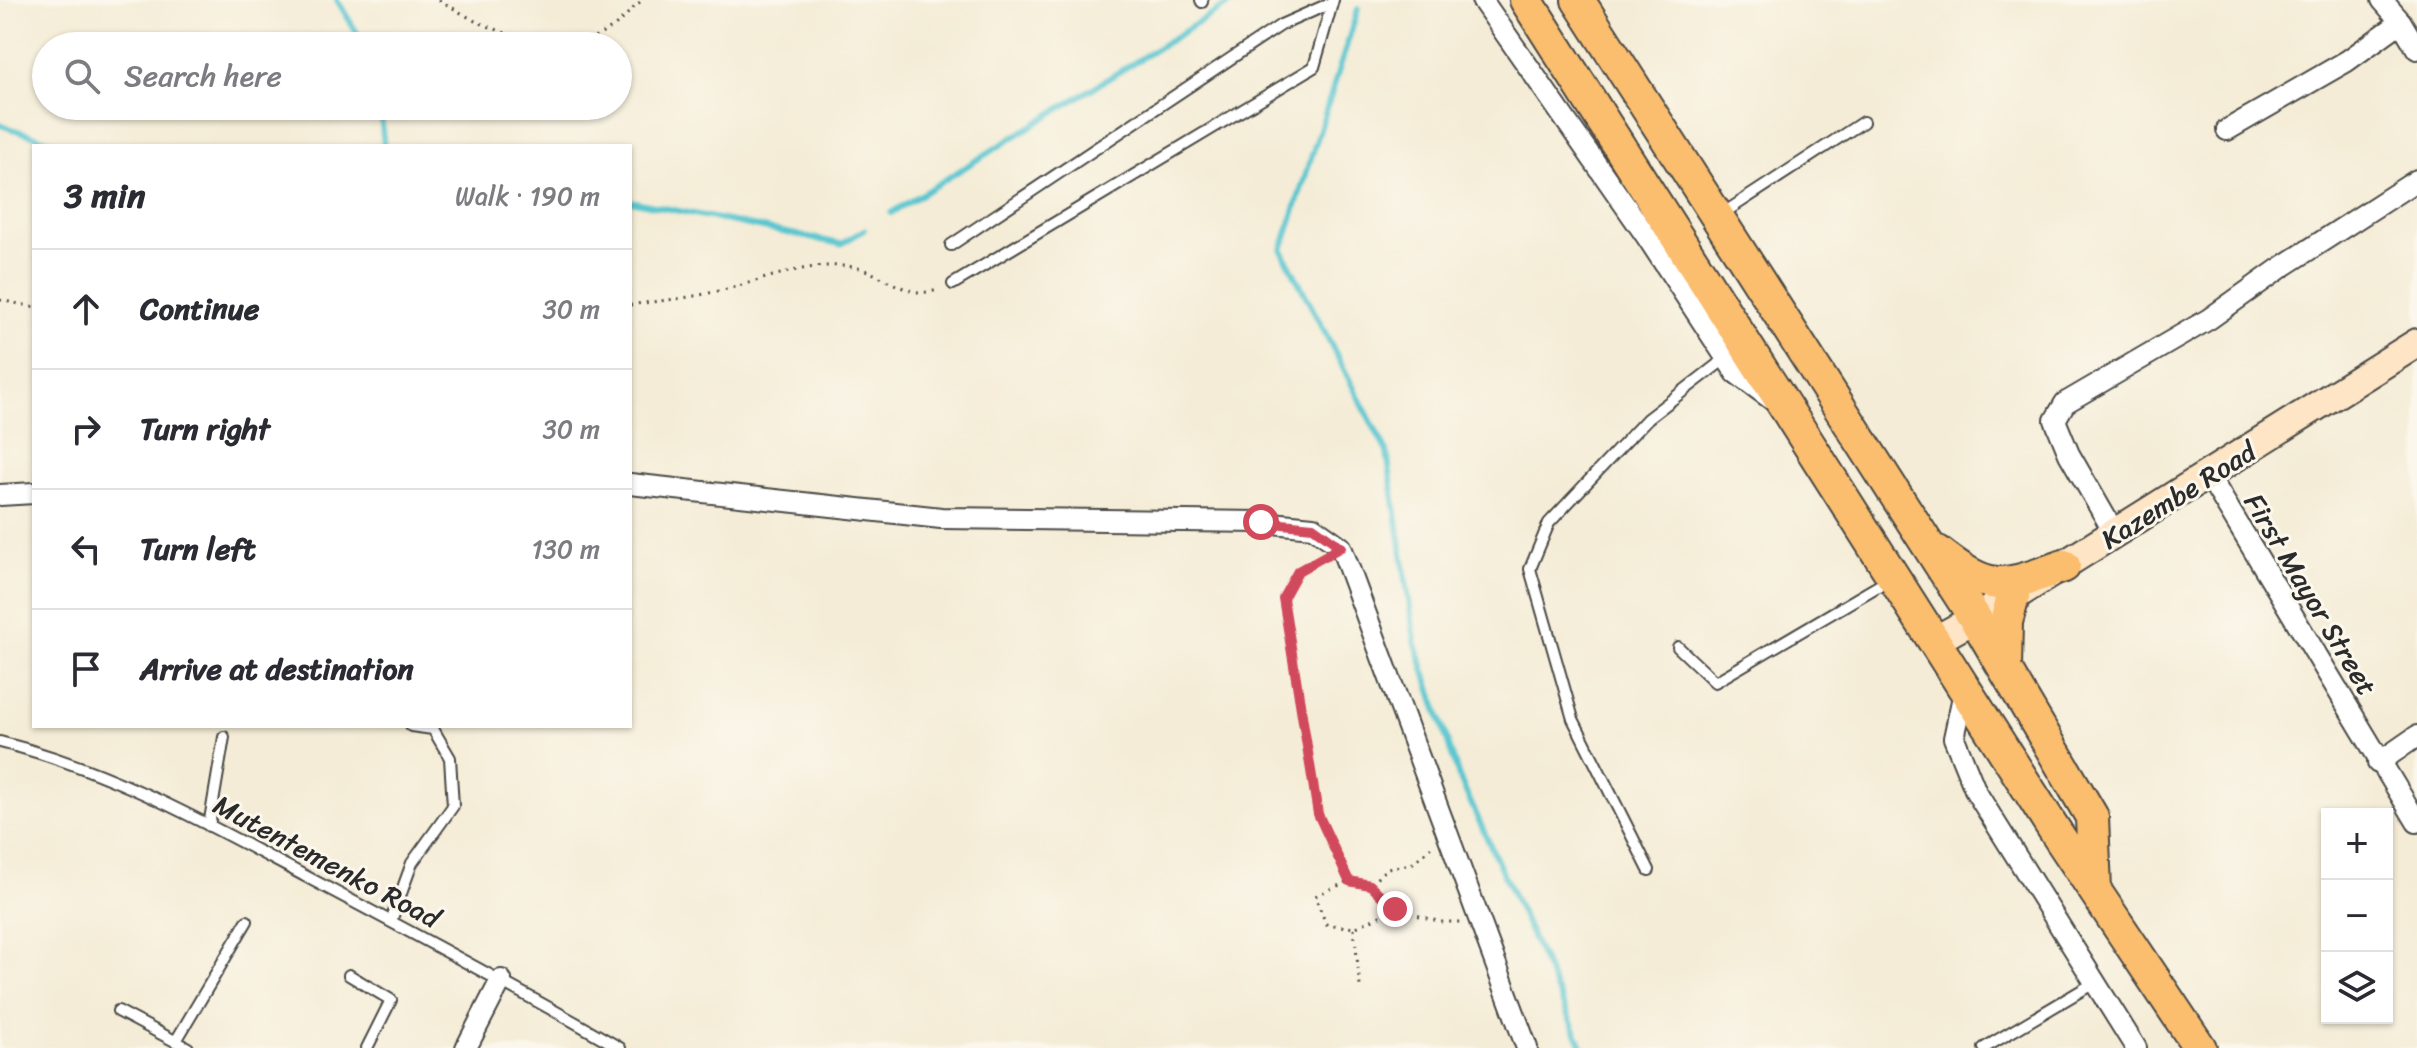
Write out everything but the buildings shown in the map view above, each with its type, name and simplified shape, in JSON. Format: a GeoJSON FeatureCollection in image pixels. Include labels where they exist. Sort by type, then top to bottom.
{"type":"FeatureCollection","features":[{"type":"Feature","properties":{"kind":"highway"},"geometry":{"type":"LineString","coordinates":[[1526,0],[2095,893],[2200,1048]]}},
{"type":"Feature","properties":{"kind":"highway"},"geometry":{"type":"LineString","coordinates":[[1578,0],[1976,620],[2092,817],[2095,893]]}},
{"type":"Feature","properties":{"kind":"highway"},"geometry":{"type":"LineString","coordinates":[[1926,543],[1963,571],[2006,585],[2064,566]]}},
{"type":"Feature","properties":{"kind":"highway"},"geometry":{"type":"LineString","coordinates":[[2005,670],[2006,622],[2013,597]]}},
{"type":"Feature","properties":{"kind":"main road","name":"Kazembe Road"},"geometry":{"type":"LineString","coordinates":[[1936,640],[1976,620],[2064,566],[2417,343]]}},
{"type":"Feature","properties":{"kind":"street"},"geometry":{"type":"LineString","coordinates":[[1482,0],[1647,237],[1736,373],[1790,413]]}},
{"type":"Feature","properties":{"kind":"street"},"geometry":{"type":"LineString","coordinates":[[2382,0],[2401,22],[2417,49]]}},
{"type":"Feature","properties":{"kind":"street"},"geometry":{"type":"LineString","coordinates":[[2227,130],[2347,61],[2401,22]]}},
{"type":"Feature","properties":{"kind":"street"},"geometry":{"type":"LineString","coordinates":[[2115,534],[2069,454],[2055,420],[2065,403],[2209,319],[2364,212],[2417,180]]}},
{"type":"Feature","properties":{"kind":"street","name":"First Mayor Street"},"geometry":{"type":"LineString","coordinates":[[2209,476],[2378,763],[2417,822]]}},
{"type":"Feature","properties":{"kind":"street"},"geometry":{"type":"LineString","coordinates":[[632,484],[941,518],[1021,522],[1261,522],[1313,527],[1341,547],[1527,1048]]}},
{"type":"Feature","properties":{"kind":"street"},"geometry":{"type":"LineString","coordinates":[[0,495],[32,493]]}},
{"type":"Feature","properties":{"kind":"street"},"geometry":{"type":"LineString","coordinates":[[1965,687],[1954,738],[1976,792],[2136,1048]]}},
{"type":"Feature","properties":{"kind":"street"},"geometry":{"type":"LineString","coordinates":[[2378,763],[2417,736]]}},
{"type":"Feature","properties":{"kind":"street"},"geometry":{"type":"LineString","coordinates":[[466,1048],[501,980]]}},
{"type":"Feature","properties":{"kind":"lane"},"geometry":{"type":"LineString","coordinates":[[951,245],[1281,25],[1332,1]]}},
{"type":"Feature","properties":{"kind":"lane"},"geometry":{"type":"LineString","coordinates":[[953,284],[1314,67],[1332,1]]}},
{"type":"Feature","properties":{"kind":"lane"},"geometry":{"type":"LineString","coordinates":[[1717,217],[1863,122]]}},
{"type":"Feature","properties":{"kind":"lane"},"geometry":{"type":"LineString","coordinates":[[1649,870],[1573,719],[1530,569],[1549,523],[1647,419],[1726,358]]}},
{"type":"Feature","properties":{"kind":"lane"},"geometry":{"type":"LineString","coordinates":[[1678,647],[1715,682],[1895,576]]}},
{"type":"Feature","properties":{"kind":"lane"},"geometry":{"type":"LineString","coordinates":[[391,921],[412,863],[453,806],[450,758],[433,729],[426,728]]}},
{"type":"Feature","properties":{"kind":"lane"},"geometry":{"type":"LineString","coordinates":[[209,826],[224,737]]}},
{"type":"Feature","properties":{"kind":"lane","name":"Mutentemenko Road"},"geometry":{"type":"LineString","coordinates":[[0,742],[61,757],[209,826],[501,980],[620,1048]]}},
{"type":"Feature","properties":{"kind":"lane"},"geometry":{"type":"LineString","coordinates":[[176,1041],[247,921]]}},
{"type":"Feature","properties":{"kind":"lane"},"geometry":{"type":"LineString","coordinates":[[349,975],[391,1000],[367,1048]]}},
{"type":"Feature","properties":{"kind":"lane"},"geometry":{"type":"LineString","coordinates":[[1984,1048],[2094,983]]}},
{"type":"Feature","properties":{"kind":"lane"},"geometry":{"type":"LineString","coordinates":[[118,1011],[188,1048]]}},
{"type":"Feature","properties":{"kind":"path"},"geometry":{"type":"LineString","coordinates":[[439,0],[475,21],[503,32]]}},
{"type":"Feature","properties":{"kind":"path"},"geometry":{"type":"LineString","coordinates":[[605,32],[642,0]]}},
{"type":"Feature","properties":{"kind":"path"},"geometry":{"type":"LineString","coordinates":[[632,305],[711,293],[801,268],[856,267],[882,281],[927,294],[953,284]]}},
{"type":"Feature","properties":{"kind":"path"},"geometry":{"type":"LineString","coordinates":[[0,300],[32,307]]}},
{"type":"Feature","properties":{"kind":"path"},"geometry":{"type":"LineString","coordinates":[[1341,547],[1298,571],[1283,598],[1318,814],[1349,881]]}},
{"type":"Feature","properties":{"kind":"path"},"geometry":{"type":"LineString","coordinates":[[1370,885],[1387,868],[1412,864],[1446,834]]}},
{"type":"Feature","properties":{"kind":"path"},"geometry":{"type":"LineString","coordinates":[[1395,909],[1354,928],[1326,924],[1315,896],[1349,881],[1370,885],[1395,909],[1441,922],[1480,922]]}},
{"type":"Feature","properties":{"kind":"path"},"geometry":{"type":"LineString","coordinates":[[1354,928],[1360,986]]}},
{"type":"Feature","properties":{"kind":"waterway"},"geometry":{"type":"LineString","coordinates":[[337,0],[356,32]]}},
{"type":"Feature","properties":{"kind":"waterway"},"geometry":{"type":"LineString","coordinates":[[891,213],[1235,0]]}},
{"type":"Feature","properties":{"kind":"waterway"},"geometry":{"type":"LineString","coordinates":[[1358,9],[1282,250],[1387,452],[1415,641],[1459,777],[1583,1048]]}},
{"type":"Feature","properties":{"kind":"waterway"},"geometry":{"type":"LineString","coordinates":[[381,120],[384,144]]}},
{"type":"Feature","properties":{"kind":"waterway"},"geometry":{"type":"LineString","coordinates":[[0,125],[59,144]]}},
{"type":"Feature","properties":{"kind":"waterway"},"geometry":{"type":"LineString","coordinates":[[632,201],[841,244],[864,230]]}},
{"type":"Feature","properties":{"kind":"route"},"geometry":{"type":"LineString","coordinates":[[1261,522],[1313,527],[1341,547],[1298,571],[1283,598],[1318,814],[1349,881],[1370,885],[1395,909]]}}]}
